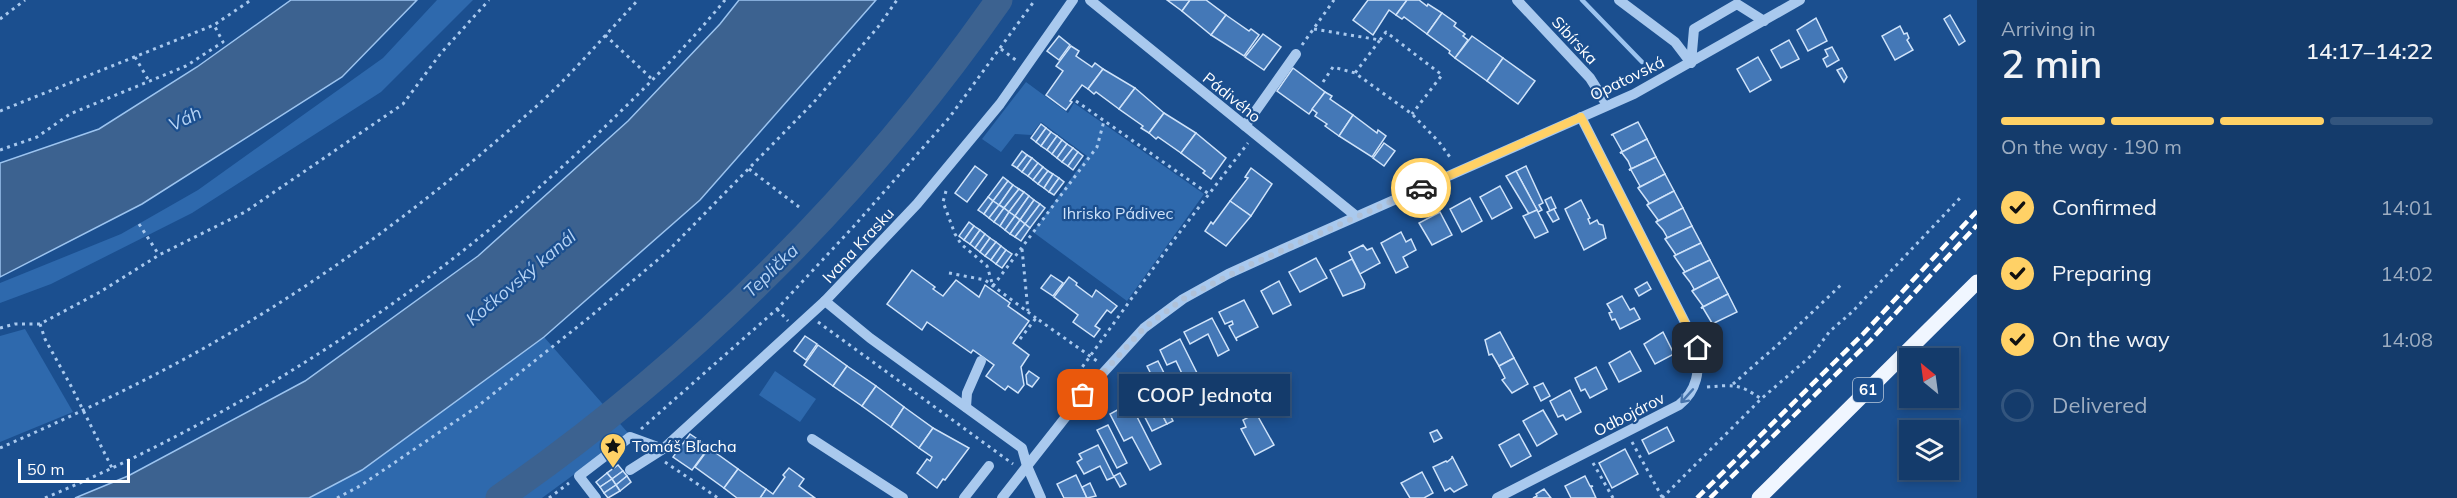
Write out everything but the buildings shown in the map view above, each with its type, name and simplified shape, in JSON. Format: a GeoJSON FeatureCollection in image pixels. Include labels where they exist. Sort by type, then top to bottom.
{"type":"FeatureCollection","features":[{"type":"Feature","properties":{"kind":"main road","name":"61"},"geometry":{"type":"LineString","coordinates":[[1759,498],[1977,282]]}},
{"type":"Feature","properties":{"kind":"street","name":"Ivana Krasku"},"geometry":{"type":"LineString","coordinates":[[1041,498],[1027,466],[1022,447],[870,338],[825,301],[917,204],[1000,104],[1073,0]]}},
{"type":"Feature","properties":{"kind":"street","name":"Pádivého"},"geometry":{"type":"LineString","coordinates":[[1090,0],[1356,216]]}},
{"type":"Feature","properties":{"kind":"street","name":"Sibírska"},"geometry":{"type":"LineString","coordinates":[[1517,0],[1590,78],[1607,105]]}},
{"type":"Feature","properties":{"kind":"street"},"geometry":{"type":"LineString","coordinates":[[1619,0],[1675,42],[1691,63]]}},
{"type":"Feature","properties":{"kind":"street","name":"Opatovská"},"geometry":{"type":"LineString","coordinates":[[1002,498],[1106,368],[1144,328],[1183,299],[1228,274],[1656,82],[1800,0]]}},
{"type":"Feature","properties":{"kind":"street"},"geometry":{"type":"LineString","coordinates":[[1691,63],[1694,29],[1737,4],[1764,21]]}},
{"type":"Feature","properties":{"kind":"street"},"geometry":{"type":"LineString","coordinates":[[1245,126],[1296,54]]}},
{"type":"Feature","properties":{"kind":"street"},"geometry":{"type":"LineString","coordinates":[[1581,117],[1698,348],[1699,369],[1694,388]]}},
{"type":"Feature","properties":{"kind":"street"},"geometry":{"type":"LineString","coordinates":[[630,470],[663,455],[825,301]]}},
{"type":"Feature","properties":{"kind":"street"},"geometry":{"type":"LineString","coordinates":[[966,407],[967,393],[981,361]]}},
{"type":"Feature","properties":{"kind":"street","name":"Odbojárov"},"geometry":{"type":"LineString","coordinates":[[1497,498],[1679,405],[1688,398],[1694,388]]}},
{"type":"Feature","properties":{"kind":"street"},"geometry":{"type":"LineString","coordinates":[[596,498],[579,476],[630,437],[663,455]]}},
{"type":"Feature","properties":{"kind":"street"},"geometry":{"type":"LineString","coordinates":[[812,440],[903,498]]}},
{"type":"Feature","properties":{"kind":"street"},"geometry":{"type":"LineString","coordinates":[[964,498],[989,466]]}},
{"type":"Feature","properties":{"kind":"path"},"geometry":{"type":"LineString","coordinates":[[0,19],[25,0]]}},
{"type":"Feature","properties":{"kind":"path"},"geometry":{"type":"LineString","coordinates":[[0,111],[214,25],[251,0]]}},
{"type":"Feature","properties":{"kind":"path"},"geometry":{"type":"LineString","coordinates":[[0,328],[15,324],[40,324],[100,292],[159,255],[245,212],[402,104],[441,53],[489,0]]}},
{"type":"Feature","properties":{"kind":"path"},"geometry":{"type":"LineString","coordinates":[[0,448],[83,410],[219,340],[296,292],[365,244],[533,110],[638,0]]}},
{"type":"Feature","properties":{"kind":"path"},"geometry":{"type":"LineString","coordinates":[[45,498],[208,421],[334,345],[393,305],[476,241],[567,165],[653,80],[725,0]]}},
{"type":"Feature","properties":{"kind":"path"},"geometry":{"type":"LineString","coordinates":[[337,498],[360,486],[478,406],[667,252],[814,102],[878,27],[897,0]]}},
{"type":"Feature","properties":{"kind":"path"},"geometry":{"type":"LineString","coordinates":[[630,437],[777,309],[855,226],[949,118],[1035,0]]}},
{"type":"Feature","properties":{"kind":"path"},"geometry":{"type":"LineString","coordinates":[[1296,54],[1334,0]]}},
{"type":"Feature","properties":{"kind":"path"},"geometry":{"type":"LineString","coordinates":[[0,150],[37,137],[70,114],[186,66],[223,42],[214,25]]}},
{"type":"Feature","properties":{"kind":"path"},"geometry":{"type":"LineString","coordinates":[[1314,29],[1380,40]]}},
{"type":"Feature","properties":{"kind":"path"},"geometry":{"type":"LineString","coordinates":[[1355,73],[1386,32],[1442,75],[1412,114]]}},
{"type":"Feature","properties":{"kind":"path"},"geometry":{"type":"LineString","coordinates":[[605,35],[653,80]]}},
{"type":"Feature","properties":{"kind":"path"},"geometry":{"type":"LineString","coordinates":[[1000,49],[1026,67]]}},
{"type":"Feature","properties":{"kind":"path"},"geometry":{"type":"LineString","coordinates":[[135,57],[149,81]]}},
{"type":"Feature","properties":{"kind":"path"},"geometry":{"type":"LineString","coordinates":[[1323,82],[1333,67],[1355,73],[1412,114],[1439,141],[1452,160]]}},
{"type":"Feature","properties":{"kind":"path"},"geometry":{"type":"LineString","coordinates":[[656,76],[660,80]]}},
{"type":"Feature","properties":{"kind":"path"},"geometry":{"type":"LineString","coordinates":[[1076,101],[1209,194]]}},
{"type":"Feature","properties":{"kind":"path"},"geometry":{"type":"LineString","coordinates":[[993,286],[1097,147],[1104,121]]}},
{"type":"Feature","properties":{"kind":"path"},"geometry":{"type":"LineString","coordinates":[[1078,373],[1255,134]]}},
{"type":"Feature","properties":{"kind":"path"},"geometry":{"type":"LineString","coordinates":[[749,169],[799,207]]}},
{"type":"Feature","properties":{"kind":"path"},"geometry":{"type":"LineString","coordinates":[[946,191],[942,202],[955,234],[961,244],[987,266],[993,286]]}},
{"type":"Feature","properties":{"kind":"path"},"geometry":{"type":"LineString","coordinates":[[1627,433],[1662,498],[1761,399],[1812,355],[1830,331],[1852,312],[1962,196]]}},
{"type":"Feature","properties":{"kind":"path"},"geometry":{"type":"LineString","coordinates":[[139,224],[159,255]]}},
{"type":"Feature","properties":{"kind":"path"},"geometry":{"type":"LineString","coordinates":[[1022,248],[1028,312]]}},
{"type":"Feature","properties":{"kind":"path"},"geometry":{"type":"LineString","coordinates":[[949,273],[985,280],[1074,347],[1101,364]]}},
{"type":"Feature","properties":{"kind":"path"},"geometry":{"type":"LineString","coordinates":[[1733,384],[1842,284]]}},
{"type":"Feature","properties":{"kind":"path"},"geometry":{"type":"LineString","coordinates":[[1020,339],[1036,318]]}},
{"type":"Feature","properties":{"kind":"path"},"geometry":{"type":"LineString","coordinates":[[818,322],[1013,464]]}},
{"type":"Feature","properties":{"kind":"path"},"geometry":{"type":"LineString","coordinates":[[40,324],[45,339],[112,468]]}},
{"type":"Feature","properties":{"kind":"path"},"geometry":{"type":"LineString","coordinates":[[1694,388],[1733,384],[1746,388],[1761,399]]}},
{"type":"Feature","properties":{"kind":"path"},"geometry":{"type":"LineString","coordinates":[[1588,452],[1613,498]]}},
{"type":"Feature","properties":{"kind":"path"},"geometry":{"type":"LineString","coordinates":[[663,455],[718,498]]}},
{"type":"Feature","properties":{"kind":"path"},"geometry":{"type":"LineString","coordinates":[[549,498],[579,476]]}},
{"type":"Feature","properties":{"kind":"green space"},"geometry":{"type":"Polygon","coordinates":[[[437,0],[473,0],[381,92],[192,213],[51,284],[0,303],[0,283],[121,234],[198,190],[383,58],[437,0]]]}},
{"type":"Feature","properties":{"kind":"green space","name":"Ihrisko Pádivec"},"geometry":{"type":"Polygon","coordinates":[[[1026,82],[1068,113],[1074,103],[1204,194],[1127,301],[1033,232],[1087,156],[1041,122],[1031,135],[1015,134],[1001,152],[982,139],[1026,82]]]}},
{"type":"Feature","properties":{"kind":"green space"},"geometry":{"type":"Polygon","coordinates":[[[25,329],[73,412],[0,442],[0,336],[25,329]]]}},
{"type":"Feature","properties":{"kind":"green space"},"geometry":{"type":"Polygon","coordinates":[[[544,337],[629,434],[542,498],[309,498],[362,470],[544,337]]]}},
{"type":"Feature","properties":{"kind":"green space"},"geometry":{"type":"Polygon","coordinates":[[[775,371],[816,399],[800,422],[759,395],[775,371]]]}},
{"type":"Feature","properties":{"kind":"water","name":"Váh"},"geometry":{"type":"Polygon","coordinates":[[[291,0],[417,0],[342,77],[142,204],[0,277],[0,163],[99,129],[197,67],[291,0]]]}},
{"type":"Feature","properties":{"kind":"water","name":"Kočkovský kanál"},"geometry":{"type":"Polygon","coordinates":[[[739,0],[876,0],[700,200],[544,337],[362,470],[309,498],[75,498],[128,476],[305,381],[478,256],[628,121],[720,24],[739,0]]]}},
{"type":"Feature","properties":{"kind":"waterway","name":"Teplička"},"geometry":{"type":"LineString","coordinates":[[499,498],[640,391],[771,271],[833,207],[891,140],[947,71],[999,0]]}},
{"type":"Feature","properties":{"kind":"waterway"},"geometry":{"type":"LineString","coordinates":[[1582,0],[1642,62]]}},
{"type":"Feature","properties":{"kind":"railway"},"geometry":{"type":"LineString","coordinates":[[1697,498],[1863,334],[1977,211]]}},
{"type":"Feature","properties":{"kind":"railway"},"geometry":{"type":"LineString","coordinates":[[1710,498],[1870,341],[1977,225]]}},
{"type":"Feature","properties":{"kind":"way so far"},"geometry":{"type":"LineString","coordinates":[[1083,395],[1144,328],[1183,299],[1228,274],[1421,188]]}},
{"type":"Feature","properties":{"kind":"place","name":"COOP Jednota"},"geometry":{"type":"Point","coordinates":[1083,395]}},
{"type":"Feature","properties":{"kind":"place","name":"Tomáš Bľacha"},"geometry":{"type":"Point","coordinates":[613,469]}},
{"type":"Feature","properties":{"kind":"route"},"geometry":{"type":"LineString","coordinates":[[1421,188],[1581,117],[1698,348]]}}]}
